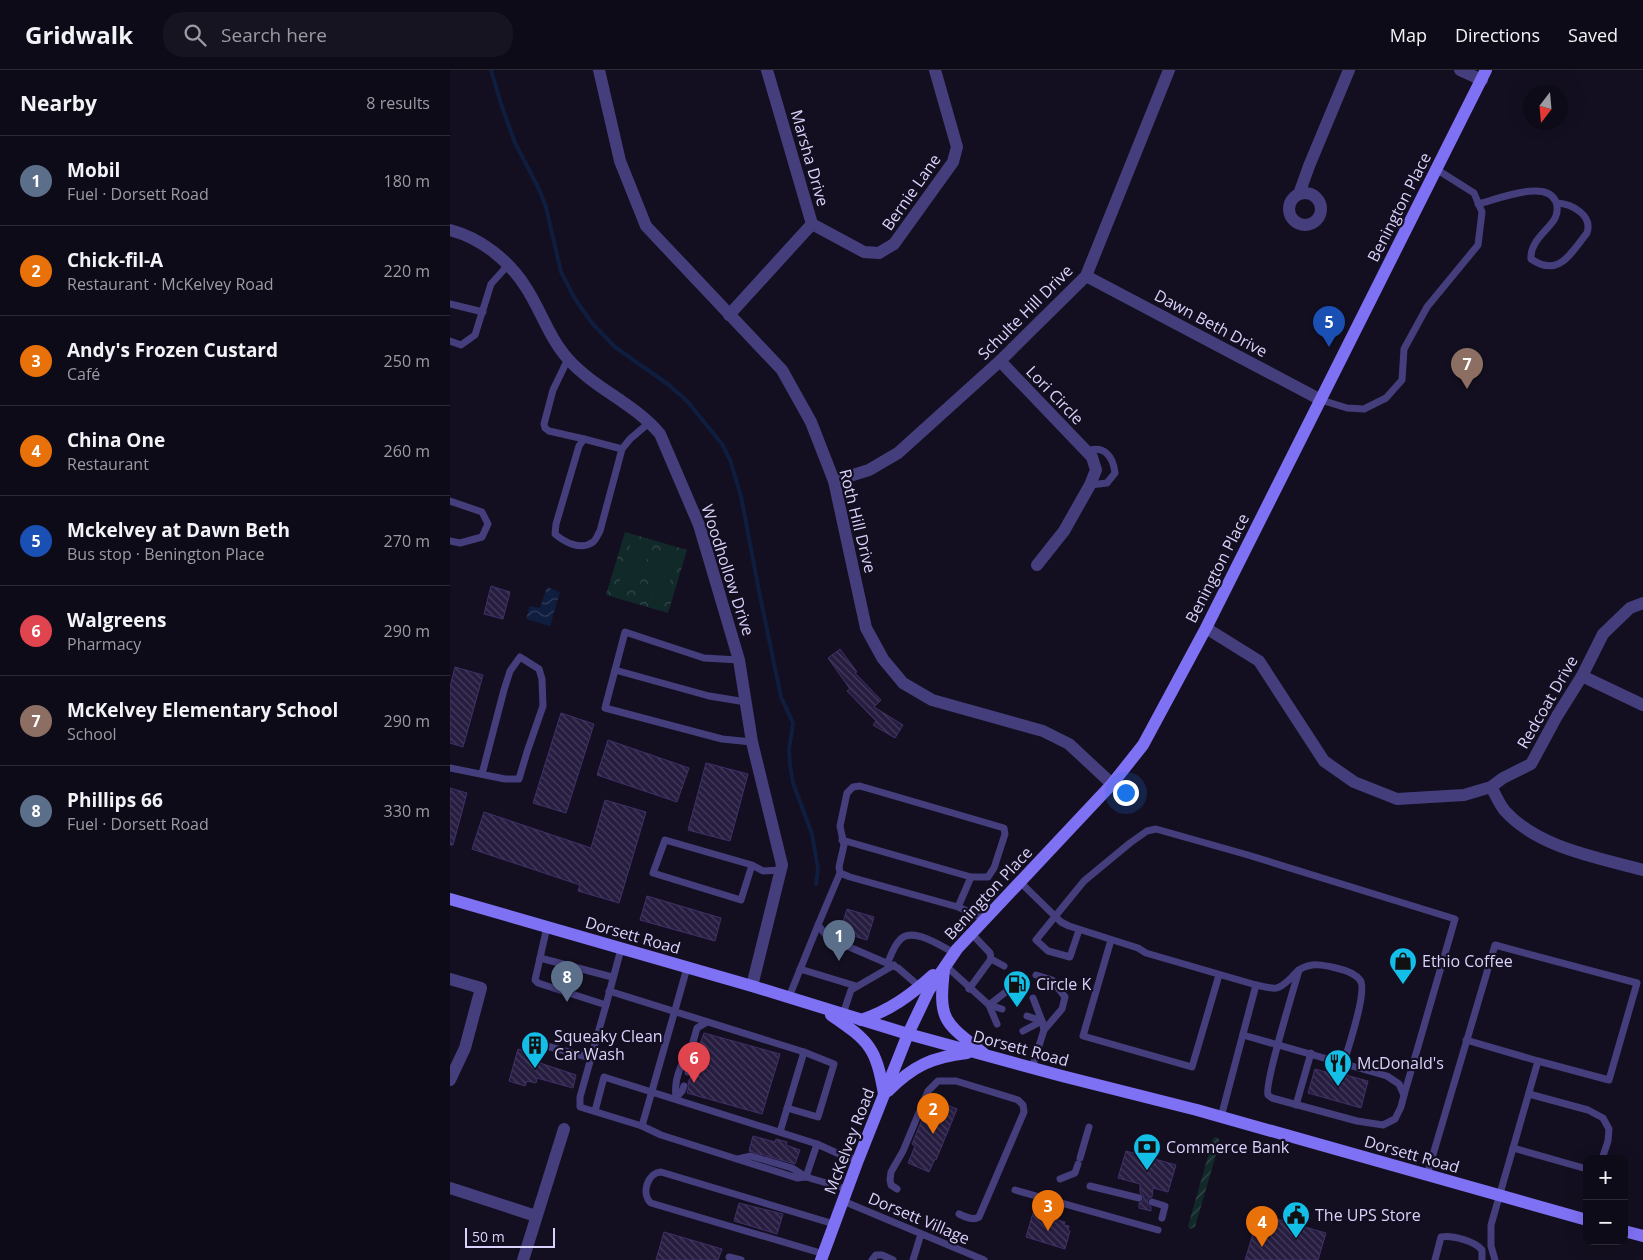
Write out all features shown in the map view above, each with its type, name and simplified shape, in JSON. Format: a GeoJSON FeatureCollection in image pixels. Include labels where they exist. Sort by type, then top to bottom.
{"type":"FeatureCollection","features":[{"type":"Feature","properties":{"kind":"main road","name":"Benington Place"},"geometry":{"type":"LineString","coordinates":[[908,1034],[929,990],[954,953],[1112,784],[1143,745],[1206,628],[1484,75]]}},
{"type":"Feature","properties":{"kind":"main road","name":"Dorsett Road"},"geometry":{"type":"LineString","coordinates":[[450,899],[752,986],[908,1034],[1221,1117],[1583,1219]]}},
{"type":"Feature","properties":{"kind":"main road"},"geometry":{"type":"LineString","coordinates":[[862,1020],[879,1014],[920,987],[945,965]]}},
{"type":"Feature","properties":{"kind":"main road"},"geometry":{"type":"LineString","coordinates":[[945,965],[941,993],[943,1011],[949,1026],[979,1054]]}},
{"type":"Feature","properties":{"kind":"main road"},"geometry":{"type":"LineString","coordinates":[[821,1008],[860,1035],[874,1053],[880,1070],[884,1094]]}},
{"type":"Feature","properties":{"kind":"main road","name":"McKelvey Road"},"geometry":{"type":"LineString","coordinates":[[822,1257],[908,1034]]}},
{"type":"Feature","properties":{"kind":"main road"},"geometry":{"type":"LineString","coordinates":[[884,1094],[903,1076],[921,1064],[944,1056],[979,1054]]}},
{"type":"Feature","properties":{"kind":"main road"},"geometry":{"type":"LineString","coordinates":[[1628,1232],[1643,1236]]}},
{"type":"Feature","properties":{"kind":"street","name":"Roth Hill Drive"},"geometry":{"type":"LineString","coordinates":[[599,70],[620,162],[646,226],[782,370],[810,422],[834,481],[866,628],[883,659],[903,683],[932,700],[1043,731],[1069,744],[1112,784]]}},
{"type":"Feature","properties":{"kind":"street","name":"Marsha Drive"},"geometry":{"type":"LineString","coordinates":[[729,315],[812,224],[768,70]]}},
{"type":"Feature","properties":{"kind":"street","name":"Bernie Lane"},"geometry":{"type":"LineString","coordinates":[[812,224],[864,252],[879,253],[894,244],[953,162],[957,147],[935,70]]}},
{"type":"Feature","properties":{"kind":"street","name":"Schulte Hill Drive"},"geometry":{"type":"LineString","coordinates":[[834,481],[869,470],[898,453],[1000,361],[1086,276],[1169,70]]}},
{"type":"Feature","properties":{"kind":"street"},"geometry":{"type":"LineString","coordinates":[[1299,194],[1308,166],[1349,70]]}},
{"type":"Feature","properties":{"kind":"street"},"geometry":{"type":"LineString","coordinates":[[1460,70],[1484,75]]}},
{"type":"Feature","properties":{"kind":"street","name":"Woodhollow Drive"},"geometry":{"type":"LineString","coordinates":[[450,230],[474,239],[494,252],[508,265],[525,286],[553,339],[568,359],[582,373],[650,422],[660,434],[699,525],[739,660],[752,742],[782,865],[752,986]]}},
{"type":"Feature","properties":{"kind":"street","name":"Dawn Beth Drive"},"geometry":{"type":"LineString","coordinates":[[1086,276],[1321,400]]}},
{"type":"Feature","properties":{"kind":"street","name":"Lori Circle"},"geometry":{"type":"LineString","coordinates":[[1000,361],[1092,457],[1096,470],[1090,486],[1064,531],[1037,565]]}},
{"type":"Feature","properties":{"kind":"street","name":"Redcoat Drive"},"geometry":{"type":"LineString","coordinates":[[1206,628],[1259,661],[1324,762],[1354,782],[1398,799],[1464,795],[1491,787],[1503,778],[1531,764],[1557,716],[1582,676],[1603,634],[1630,608],[1643,603]]}},
{"type":"Feature","properties":{"kind":"street"},"geometry":{"type":"LineString","coordinates":[[1582,676],[1643,705]]}},
{"type":"Feature","properties":{"kind":"street"},"geometry":{"type":"LineString","coordinates":[[1491,787],[1503,809],[1520,825],[1562,848],[1643,870]]}},
{"type":"Feature","properties":{"kind":"street"},"geometry":{"type":"LineString","coordinates":[[450,979],[481,988],[465,1048],[450,1080]]}},
{"type":"Feature","properties":{"kind":"street"},"geometry":{"type":"LineString","coordinates":[[523,1260],[564,1129]]}},
{"type":"Feature","properties":{"kind":"street"},"geometry":{"type":"LineString","coordinates":[[450,1188],[536,1216]]}},
{"type":"Feature","properties":{"kind":"lane"},"geometry":{"type":"LineString","coordinates":[[1321,400],[1347,408],[1364,409],[1386,398],[1402,380],[1404,349],[1427,307],[1478,245],[1482,212],[1474,193],[1436,169]]}},
{"type":"Feature","properties":{"kind":"lane"},"geometry":{"type":"LineString","coordinates":[[1478,204],[1532,190],[1548,192],[1553,196],[1557,203],[1555,219],[1538,239],[1530,253],[1530,259],[1542,266],[1550,267],[1562,262],[1588,229],[1586,219],[1576,209],[1567,204],[1557,203]]}},
{"type":"Feature","properties":{"kind":"lane"},"geometry":{"type":"LineString","coordinates":[[450,341],[461,345],[475,335],[491,284],[508,265]]}},
{"type":"Feature","properties":{"kind":"lane"},"geometry":{"type":"LineString","coordinates":[[450,304],[482,312]]}},
{"type":"Feature","properties":{"kind":"lane"},"geometry":{"type":"LineString","coordinates":[[568,359],[553,390],[544,424],[545,428],[549,432],[622,449]]}},
{"type":"Feature","properties":{"kind":"lane"},"geometry":{"type":"LineString","coordinates":[[584,439],[579,446],[556,524],[555,534],[564,541],[582,546],[593,542],[600,531],[622,449],[630,439],[650,422]]}},
{"type":"Feature","properties":{"kind":"lane"},"geometry":{"type":"LineString","coordinates":[[1086,451],[1095,448],[1105,452],[1114,461],[1115,472],[1107,482],[1090,486]]}},
{"type":"Feature","properties":{"kind":"lane"},"geometry":{"type":"LineString","coordinates":[[450,501],[482,512],[488,524],[482,538],[460,543],[450,540]]}},
{"type":"Feature","properties":{"kind":"lane"},"geometry":{"type":"LineString","coordinates":[[739,660],[704,658],[626,632],[605,708],[722,739],[752,742]]}},
{"type":"Feature","properties":{"kind":"lane"},"geometry":{"type":"LineString","coordinates":[[450,768],[505,779],[519,779],[526,752],[543,706],[542,679],[539,669],[520,657],[510,671],[482,774]]}},
{"type":"Feature","properties":{"kind":"lane"},"geometry":{"type":"LineString","coordinates":[[616,670],[709,696],[746,702]]}},
{"type":"Feature","properties":{"kind":"lane"},"geometry":{"type":"LineString","coordinates":[[789,998],[840,873],[839,867],[844,846],[842,840],[840,826],[847,793],[853,787],[860,786],[1004,828],[1005,834],[994,868],[988,876],[971,877],[842,840]]}},
{"type":"Feature","properties":{"kind":"lane"},"geometry":{"type":"LineString","coordinates":[[1079,930],[1070,956],[1048,950],[1036,940],[1084,881],[1130,843],[1147,831],[1156,829],[1248,855],[1456,919],[1401,1107],[1395,1119],[1383,1125],[1357,1121],[1272,1098],[1268,1095],[1267,1086],[1299,970]]}},
{"type":"Feature","properties":{"kind":"lane"},"geometry":{"type":"LineString","coordinates":[[752,865],[741,900],[653,873],[665,840],[752,865],[763,871],[781,870]]}},
{"type":"Feature","properties":{"kind":"lane"},"geometry":{"type":"LineString","coordinates":[[840,873],[958,907],[984,920]]}},
{"type":"Feature","properties":{"kind":"lane"},"geometry":{"type":"LineString","coordinates":[[958,907],[971,877]]}},
{"type":"Feature","properties":{"kind":"lane"},"geometry":{"type":"LineString","coordinates":[[1020,882],[1061,922],[1079,930],[1138,948],[1146,954],[1219,975],[1275,989],[1280,988],[1299,970],[1313,965],[1322,964],[1348,971],[1360,980],[1362,997],[1344,1062]]}},
{"type":"Feature","properties":{"kind":"lane"},"geometry":{"type":"LineString","coordinates":[[818,925],[833,940],[891,964],[920,987]]}},
{"type":"Feature","properties":{"kind":"lane"},"geometry":{"type":"LineString","coordinates":[[547,927],[535,978],[538,983],[606,1004]]}},
{"type":"Feature","properties":{"kind":"lane"},"geometry":{"type":"LineString","coordinates":[[969,989],[991,959],[990,953],[971,934]]}},
{"type":"Feature","properties":{"kind":"lane"},"geometry":{"type":"LineString","coordinates":[[842,1014],[849,992],[891,964],[899,940],[906,936],[914,935],[933,940],[954,953]]}},
{"type":"Feature","properties":{"kind":"lane"},"geometry":{"type":"LineString","coordinates":[[1111,940],[1083,1036],[1192,1067],[1219,975]]}},
{"type":"Feature","properties":{"kind":"lane"},"geometry":{"type":"LineString","coordinates":[[1427,1174],[1466,1040],[1494,944],[1637,984],[1609,1080],[1466,1040]]}},
{"type":"Feature","properties":{"kind":"lane"},"geometry":{"type":"LineString","coordinates":[[621,949],[580,1098],[580,1107],[797,1178],[806,1177]]}},
{"type":"Feature","properties":{"kind":"lane"},"geometry":{"type":"LineString","coordinates":[[540,958],[612,977]]}},
{"type":"Feature","properties":{"kind":"lane"},"geometry":{"type":"LineString","coordinates":[[991,959],[1004,966]]}},
{"type":"Feature","properties":{"kind":"lane"},"geometry":{"type":"LineString","coordinates":[[945,965],[969,989],[989,1005],[1002,1009]]}},
{"type":"Feature","properties":{"kind":"lane"},"geometry":{"type":"LineString","coordinates":[[642,1126],[687,968]]}},
{"type":"Feature","properties":{"kind":"lane"},"geometry":{"type":"LineString","coordinates":[[800,969],[856,986]]}},
{"type":"Feature","properties":{"kind":"lane"},"geometry":{"type":"LineString","coordinates":[[1032,1068],[1044,1030],[1062,1009],[1065,997],[1052,980],[1036,975]]}},
{"type":"Feature","properties":{"kind":"lane"},"geometry":{"type":"LineString","coordinates":[[1221,1117],[1256,985]]}},
{"type":"Feature","properties":{"kind":"lane"},"geometry":{"type":"LineString","coordinates":[[989,1005],[1007,990]]}},
{"type":"Feature","properties":{"kind":"lane"},"geometry":{"type":"LineString","coordinates":[[609,991],[804,1052],[834,1064],[818,1117],[787,1108]]}},
{"type":"Feature","properties":{"kind":"lane"},"geometry":{"type":"LineString","coordinates":[[1033,998],[1044,1030]]}},
{"type":"Feature","properties":{"kind":"lane"},"geometry":{"type":"LineString","coordinates":[[989,1005],[997,1024]]}},
{"type":"Feature","properties":{"kind":"lane"},"geometry":{"type":"LineString","coordinates":[[1027,1016],[1042,1020]]}},
{"type":"Feature","properties":{"kind":"lane"},"geometry":{"type":"LineString","coordinates":[[1023,1031],[1042,1020]]}},
{"type":"Feature","properties":{"kind":"lane"},"geometry":{"type":"LineString","coordinates":[[688,1072],[690,1053],[697,1028],[707,1022]]}},
{"type":"Feature","properties":{"kind":"lane"},"geometry":{"type":"LineString","coordinates":[[1242,1035],[1344,1062],[1386,1076],[1399,1084],[1404,1095]]}},
{"type":"Feature","properties":{"kind":"lane"},"geometry":{"type":"LineString","coordinates":[[539,1044],[591,1058]]}},
{"type":"Feature","properties":{"kind":"lane"},"geometry":{"type":"LineString","coordinates":[[780,1132],[804,1052]]}},
{"type":"Feature","properties":{"kind":"lane"},"geometry":{"type":"LineString","coordinates":[[676,1098],[675,1089],[683,1061],[690,1053]]}},
{"type":"Feature","properties":{"kind":"lane"},"geometry":{"type":"LineString","coordinates":[[1296,1105],[1311,1053]]}},
{"type":"Feature","properties":{"kind":"lane"},"geometry":{"type":"LineString","coordinates":[[1495,1260],[1491,1246],[1491,1225],[1538,1061]]}},
{"type":"Feature","properties":{"kind":"lane"},"geometry":{"type":"LineString","coordinates":[[595,1111],[604,1077],[676,1098],[817,1144],[858,1160]]}},
{"type":"Feature","properties":{"kind":"lane"},"geometry":{"type":"LineString","coordinates":[[897,1189],[891,1185],[892,1172],[928,1091],[938,1081],[956,1081],[1018,1100],[1023,1105],[1024,1112],[1022,1118],[979,1217],[975,1219],[959,1214]]}},
{"type":"Feature","properties":{"kind":"lane"},"geometry":{"type":"LineString","coordinates":[[676,1098],[684,1086]]}},
{"type":"Feature","properties":{"kind":"lane"},"geometry":{"type":"LineString","coordinates":[[1529,1094],[1588,1110],[1603,1118],[1609,1129],[1608,1141],[1603,1155]]}},
{"type":"Feature","properties":{"kind":"lane"},"geometry":{"type":"LineString","coordinates":[[1060,1179],[1075,1173],[1089,1127]]}},
{"type":"Feature","properties":{"kind":"lane"},"geometry":{"type":"LineString","coordinates":[[806,1177],[817,1144]]}},
{"type":"Feature","properties":{"kind":"lane"},"geometry":{"type":"LineString","coordinates":[[1513,1148],[1583,1168]]}},
{"type":"Feature","properties":{"kind":"lane"},"geometry":{"type":"LineString","coordinates":[[737,1159],[750,1156],[792,1168],[806,1177]]}},
{"type":"Feature","properties":{"kind":"lane"},"geometry":{"type":"LineString","coordinates":[[822,1257],[651,1203],[646,1194],[649,1181],[651,1176],[656,1172],[660,1172],[834,1224]]}},
{"type":"Feature","properties":{"kind":"lane","name":"Dorsett Village"},"geometry":{"type":"LineString","coordinates":[[806,1177],[921,1234],[984,1260]]}},
{"type":"Feature","properties":{"kind":"lane"},"geometry":{"type":"LineString","coordinates":[[1090,1186],[1139,1198]]}},
{"type":"Feature","properties":{"kind":"lane"},"geometry":{"type":"LineString","coordinates":[[1014,1190],[1158,1230]]}},
{"type":"Feature","properties":{"kind":"lane"},"geometry":{"type":"LineString","coordinates":[[1152,1202],[1165,1206],[1162,1218]]}},
{"type":"Feature","properties":{"kind":"lane"},"geometry":{"type":"LineString","coordinates":[[912,1259],[921,1234]]}},
{"type":"Feature","properties":{"kind":"lane"},"geometry":{"type":"LineString","coordinates":[[1435,1260],[1441,1237],[1448,1236],[1478,1245],[1482,1250],[1482,1260]]}},
{"type":"Feature","properties":{"kind":"lane"},"geometry":{"type":"LineString","coordinates":[[872,1260],[876,1256],[893,1260]]}},
{"type":"Feature","properties":{"kind":"lane"},"geometry":{"type":"LineString","coordinates":[[729,1257],[742,1260]]}},
{"type":"Feature","properties":{"kind":"green space"},"geometry":{"type":"Polygon","coordinates":[[[625,532],[687,550],[668,613],[606,595],[625,532]]]}},
{"type":"Feature","properties":{"kind":"green space"},"geometry":{"type":"Polygon","coordinates":[[[631,543],[650,549],[638,590],[619,584],[631,543]]]}},
{"type":"Feature","properties":{"kind":"green space"},"geometry":{"type":"Polygon","coordinates":[[[658,551],[677,557],[665,598],[646,593],[658,551]]]}},
{"type":"Feature","properties":{"kind":"green space"},"geometry":{"type":"Polygon","coordinates":[[[1215,1137],[1220,1141],[1195,1227],[1190,1229],[1188,1226],[1215,1137]]]}},
{"type":"Feature","properties":{"kind":"water"},"geometry":{"type":"Polygon","coordinates":[[[547,587],[560,592],[550,626],[526,619],[530,606],[540,608],[547,587]]]}},
{"type":"Feature","properties":{"kind":"building"},"geometry":{"type":"Polygon","coordinates":[[[491,586],[510,592],[503,619],[484,614],[491,586]]]}},
{"type":"Feature","properties":{"kind":"building"},"geometry":{"type":"Polygon","coordinates":[[[840,649],[857,672],[855,673],[881,700],[874,707],[903,725],[895,738],[873,725],[876,721],[847,691],[850,689],[828,658],[840,649]]]}},
{"type":"Feature","properties":{"kind":"building"},"geometry":{"type":"Polygon","coordinates":[[[455,667],[483,675],[463,747],[450,743],[450,687],[455,667]]]}},
{"type":"Feature","properties":{"kind":"building"},"geometry":{"type":"Polygon","coordinates":[[[561,713],[594,724],[566,813],[533,803],[561,713]]]}},
{"type":"Feature","properties":{"kind":"building"},"geometry":{"type":"Polygon","coordinates":[[[608,740],[689,768],[677,802],[597,775],[608,740]]]}},
{"type":"Feature","properties":{"kind":"building"},"geometry":{"type":"Polygon","coordinates":[[[706,763],[748,774],[730,841],[688,830],[706,763]]]}},
{"type":"Feature","properties":{"kind":"building"},"geometry":{"type":"Polygon","coordinates":[[[450,788],[467,793],[453,845],[450,845],[450,788]]]}},
{"type":"Feature","properties":{"kind":"building"},"geometry":{"type":"Polygon","coordinates":[[[605,800],[646,812],[619,903],[578,891],[580,885],[472,849],[484,812],[591,848],[605,800]]]}},
{"type":"Feature","properties":{"kind":"building"},"geometry":{"type":"Polygon","coordinates":[[[647,896],[721,918],[715,941],[640,920],[647,896]]]}},
{"type":"Feature","properties":{"kind":"building"},"geometry":{"type":"Polygon","coordinates":[[[847,909],[874,917],[867,940],[840,932],[847,909]]]}},
{"type":"Feature","properties":{"kind":"building"},"geometry":{"type":"Polygon","coordinates":[[[704,1033],[780,1054],[762,1114],[687,1093],[688,1082],[693,1073],[694,1061],[704,1033]]]}},
{"type":"Feature","properties":{"kind":"building","name":"Squeaky Clean Car Wash"},"geometry":{"type":"Polygon","coordinates":[[[518,1049],[533,1054],[531,1060],[576,1075],[573,1088],[537,1078],[536,1083],[527,1081],[525,1086],[509,1081],[518,1049]]]}},
{"type":"Feature","properties":{"kind":"building","name":"McDonald's"},"geometry":{"type":"Polygon","coordinates":[[[1315,1069],[1368,1081],[1361,1108],[1308,1093],[1315,1069]]]}},
{"type":"Feature","properties":{"kind":"building"},"geometry":{"type":"Polygon","coordinates":[[[934,1100],[957,1109],[936,1160],[929,1172],[908,1163],[915,1146],[912,1144],[928,1105],[932,1107],[934,1100]]]}},
{"type":"Feature","properties":{"kind":"building"},"geometry":{"type":"Polygon","coordinates":[[[753,1136],[775,1142],[776,1139],[787,1142],[786,1145],[800,1150],[795,1164],[749,1151],[753,1136]]]}},
{"type":"Feature","properties":{"kind":"building","name":"Commerce Bank"},"geometry":{"type":"Polygon","coordinates":[[[1126,1151],[1176,1165],[1168,1192],[1153,1188],[1152,1197],[1147,1201],[1151,1211],[1139,1208],[1139,1203],[1144,1199],[1140,1193],[1140,1184],[1118,1178],[1126,1151]]]}},
{"type":"Feature","properties":{"kind":"building"},"geometry":{"type":"Polygon","coordinates":[[[739,1203],[783,1214],[777,1234],[734,1221],[739,1203]]]}},
{"type":"Feature","properties":{"kind":"building"},"geometry":{"type":"Polygon","coordinates":[[[1033,1213],[1065,1222],[1064,1225],[1069,1226],[1068,1230],[1070,1231],[1065,1249],[1026,1237],[1033,1213]]]}},
{"type":"Feature","properties":{"kind":"building"},"geometry":{"type":"Polygon","coordinates":[[[1259,1214],[1326,1233],[1318,1260],[1245,1260],[1259,1214]]]}},
{"type":"Feature","properties":{"kind":"building"},"geometry":{"type":"Polygon","coordinates":[[[664,1232],[722,1249],[718,1260],[656,1260],[664,1232]]]}},
{"type":"Feature","properties":{"kind":"waterway"},"geometry":{"type":"LineString","coordinates":[[491,70],[515,143],[538,187],[546,207],[561,272],[575,299],[592,323],[615,347],[669,385],[688,402],[722,444],[730,460],[741,496],[781,697],[793,723],[789,750],[790,764],[793,783],[812,834],[818,869],[816,884]]}},
{"type":"Feature","properties":{"kind":"place","name":"Mckelvey at Dawn Beth"},"geometry":{"type":"Point","coordinates":[1329,347]}},
{"type":"Feature","properties":{"kind":"place","name":"McKelvey Elementary School"},"geometry":{"type":"Point","coordinates":[1467,389]}},
{"type":"Feature","properties":{"kind":"place","name":"Mobil"},"geometry":{"type":"Point","coordinates":[839,961]}},
{"type":"Feature","properties":{"kind":"place","name":"Ethio Coffee"},"geometry":{"type":"Point","coordinates":[1403,985]}},
{"type":"Feature","properties":{"kind":"place","name":"Phillips 66"},"geometry":{"type":"Point","coordinates":[567,1002]}},
{"type":"Feature","properties":{"kind":"place","name":"Circle K"},"geometry":{"type":"Point","coordinates":[1017,1008]}},
{"type":"Feature","properties":{"kind":"place","name":"Squeaky Clean Car Wash"},"geometry":{"type":"Point","coordinates":[535,1069]}},
{"type":"Feature","properties":{"kind":"place","name":"Walgreens"},"geometry":{"type":"Point","coordinates":[694,1083]}},
{"type":"Feature","properties":{"kind":"place","name":"McDonald's"},"geometry":{"type":"Point","coordinates":[1338,1087]}},
{"type":"Feature","properties":{"kind":"place","name":"Chick-fil-A"},"geometry":{"type":"Point","coordinates":[933,1134]}},
{"type":"Feature","properties":{"kind":"place","name":"Commerce Bank"},"geometry":{"type":"Point","coordinates":[1147,1171]}},
{"type":"Feature","properties":{"kind":"place","name":"Andy's Frozen Custard"},"geometry":{"type":"Point","coordinates":[1048,1231]}},
{"type":"Feature","properties":{"kind":"place","name":"The UPS Store"},"geometry":{"type":"Point","coordinates":[1296,1239]}},
{"type":"Feature","properties":{"kind":"place","name":"China One"},"geometry":{"type":"Point","coordinates":[1262,1247]}}]}
